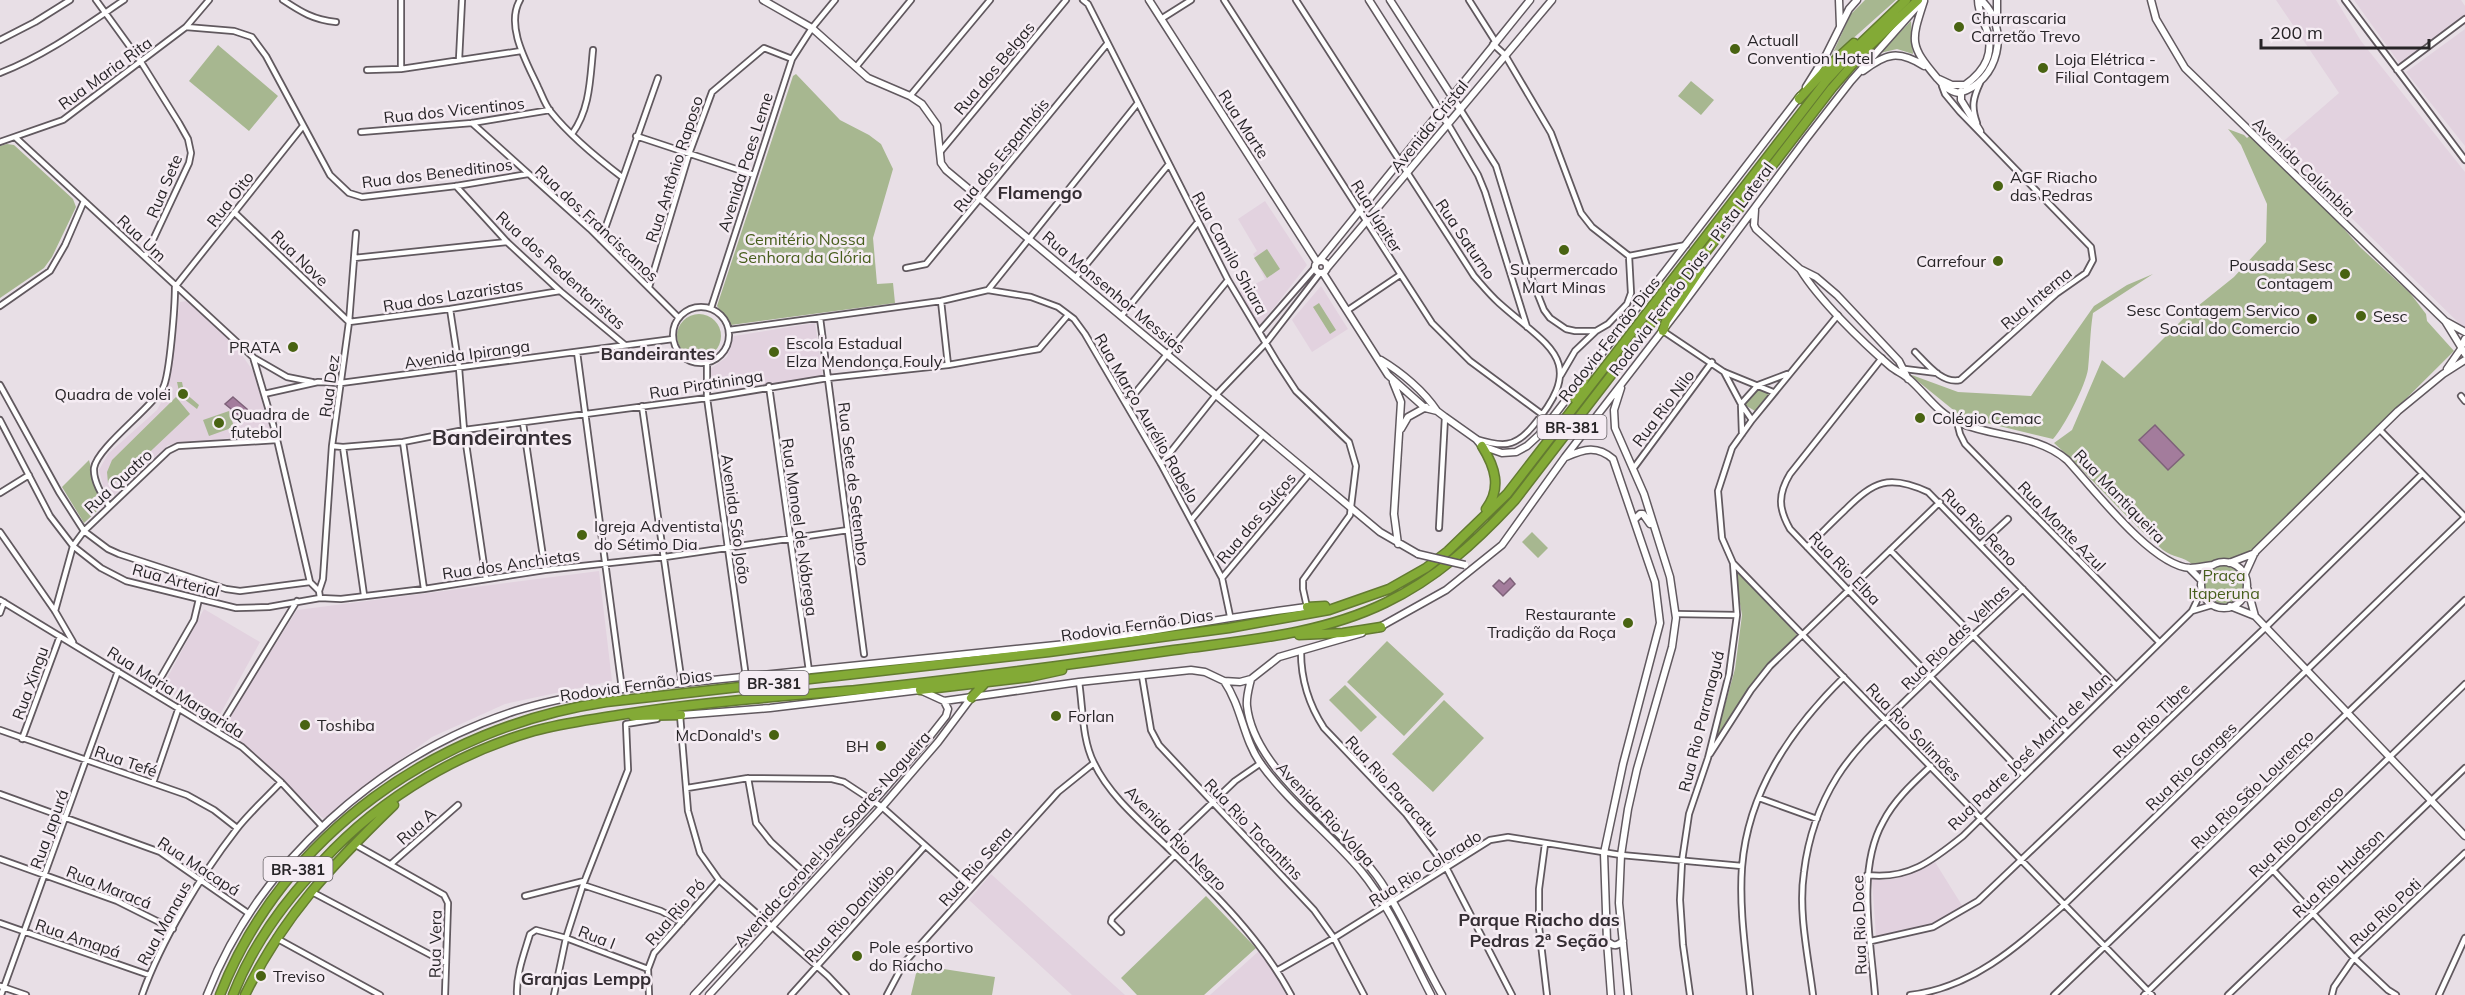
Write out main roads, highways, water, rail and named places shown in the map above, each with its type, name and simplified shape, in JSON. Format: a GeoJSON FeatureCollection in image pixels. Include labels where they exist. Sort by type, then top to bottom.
{"type":"FeatureCollection","features":[{"type":"Feature","properties":{"kind":"highway","name":"Rodovia Fernão Dias"},"geometry":{"type":"LineString","coordinates":[[220,995],[239,953],[268,906],[306,858],[335,828],[388,785],[410,771],[497,729],[562,710],[606,702],[1049,652],[1229,628],[1310,614],[1350,604],[1389,589],[1426,568],[1448,551],[1507,494],[1826,81],[1906,0]]}},
{"type":"Feature","properties":{"kind":"highway","name":"Rodovia Fernão Dias"},"geometry":{"type":"LineString","coordinates":[[233,995],[262,934],[335,845],[418,782],[467,756],[533,731],[562,724],[651,710],[940,681],[1283,634],[1344,621],[1388,602],[1433,575],[1474,543],[1515,500],[1832,88],[1865,50],[1918,0]]}},
{"type":"Feature","properties":{"kind":"highway","name":"BR-381"},"geometry":{"type":"LineString","coordinates":[[1798,99],[1830,64],[1894,11]]}},
{"type":"Feature","properties":{"kind":"highway"},"geometry":{"type":"LineString","coordinates":[[1663,331],[1666,321],[1702,267],[1708,250]]}},
{"type":"Feature","properties":{"kind":"highway"},"geometry":{"type":"LineString","coordinates":[[1544,447],[1579,394],[1586,376]]}},
{"type":"Feature","properties":{"kind":"highway"},"geometry":{"type":"LineString","coordinates":[[1448,551],[1486,510],[1494,496],[1496,478],[1490,458],[1482,446]]}},
{"type":"Feature","properties":{"kind":"highway"},"geometry":{"type":"LineString","coordinates":[[1307,607],[1350,604]]}},
{"type":"Feature","properties":{"kind":"highway"},"geometry":{"type":"LineString","coordinates":[[1283,634],[1343,633],[1381,627]]}},
{"type":"Feature","properties":{"kind":"highway","name":"BR-381"},"geometry":{"type":"LineString","coordinates":[[920,690],[1030,677],[1098,660]]}},
{"type":"Feature","properties":{"kind":"highway"},"geometry":{"type":"LineString","coordinates":[[970,698],[986,682]]}},
{"type":"Feature","properties":{"kind":"highway","name":"BR-381"},"geometry":{"type":"LineString","coordinates":[[621,715],[653,717],[681,715]]}},
{"type":"Feature","properties":{"kind":"highway","name":"BR-381"},"geometry":{"type":"LineString","coordinates":[[247,994],[276,938],[310,891],[354,844],[418,782]]}},
{"type":"Feature","properties":{"kind":"place","name":"Churrascaria Carretão Trevo"},"geometry":{"type":"Point","coordinates":[1959,27]}},
{"type":"Feature","properties":{"kind":"place","name":"Actuall Convention Hotel"},"geometry":{"type":"Point","coordinates":[1735,49]}},
{"type":"Feature","properties":{"kind":"place","name":"Loja Elétrica - Filial Contagem"},"geometry":{"type":"Point","coordinates":[2043,68]}},
{"type":"Feature","properties":{"kind":"place","name":"AGF Riacho das Pedras"},"geometry":{"type":"Point","coordinates":[1998,186]}},
{"type":"Feature","properties":{"kind":"place","name":"Supermercado Mart Minas"},"geometry":{"type":"Point","coordinates":[1564,250]}},
{"type":"Feature","properties":{"kind":"place","name":"Carrefour"},"geometry":{"type":"Point","coordinates":[1998,261]}},
{"type":"Feature","properties":{"kind":"place","name":"Pousada Sesc Contagem"},"geometry":{"type":"Point","coordinates":[2345,274]}},
{"type":"Feature","properties":{"kind":"place","name":"Sesc"},"geometry":{"type":"Point","coordinates":[2361,316]}},
{"type":"Feature","properties":{"kind":"place","name":"Sesc Contagem Servico Social do Comercio"},"geometry":{"type":"Point","coordinates":[2312,319]}},
{"type":"Feature","properties":{"kind":"place","name":"PRATA"},"geometry":{"type":"Point","coordinates":[293,347]}},
{"type":"Feature","properties":{"kind":"place","name":"Escola Estadual Elza Mendonça Fouly"},"geometry":{"type":"Point","coordinates":[774,352]}},
{"type":"Feature","properties":{"kind":"place","name":"Quadra de volei"},"geometry":{"type":"Point","coordinates":[183,394]}},
{"type":"Feature","properties":{"kind":"place","name":"Colégio Cemac"},"geometry":{"type":"Point","coordinates":[1920,418]}},
{"type":"Feature","properties":{"kind":"place","name":"Quadra de futebol"},"geometry":{"type":"Point","coordinates":[219,423]}},
{"type":"Feature","properties":{"kind":"place","name":"Igreja Adventista do Sétimo Dia"},"geometry":{"type":"Point","coordinates":[582,535]}},
{"type":"Feature","properties":{"kind":"place","name":"Restaurante Tradição da Roça"},"geometry":{"type":"Point","coordinates":[1628,623]}},
{"type":"Feature","properties":{"kind":"place","name":"Forlan"},"geometry":{"type":"Point","coordinates":[1056,716]}},
{"type":"Feature","properties":{"kind":"place","name":"Toshiba"},"geometry":{"type":"Point","coordinates":[305,725]}},
{"type":"Feature","properties":{"kind":"place","name":"McDonald's"},"geometry":{"type":"Point","coordinates":[774,735]}},
{"type":"Feature","properties":{"kind":"place","name":"BH"},"geometry":{"type":"Point","coordinates":[881,746]}},
{"type":"Feature","properties":{"kind":"place","name":"Pole esportivo do Riacho"},"geometry":{"type":"Point","coordinates":[857,956]}},
{"type":"Feature","properties":{"kind":"place","name":"Treviso"},"geometry":{"type":"Point","coordinates":[261,976]}},
{"type":"Feature","properties":{"kind":"district","name":"Flamengo"},"geometry":{"type":"Point","coordinates":[1040,192]}},
{"type":"Feature","properties":{"kind":"district","name":"Bandeirantes"},"geometry":{"type":"Point","coordinates":[658,353]}},
{"type":"Feature","properties":{"kind":"district","name":"Bandeirantes"},"geometry":{"type":"Point","coordinates":[502,437]}},
{"type":"Feature","properties":{"kind":"district","name":"Parque Riacho das Pedras 2ª Seção"},"geometry":{"type":"Point","coordinates":[1539,929]}},
{"type":"Feature","properties":{"kind":"district","name":"Granjas Lempp"},"geometry":{"type":"Point","coordinates":[586,978]}},
{"type":"Feature","properties":{"kind":"park label","name":"Cemitério Nossa Senhora da Glória"},"geometry":{"type":"Point","coordinates":[805,248]}},
{"type":"Feature","properties":{"kind":"park label","name":"Praça Itaperuna"},"geometry":{"type":"Point","coordinates":[2224,584]}}]}
